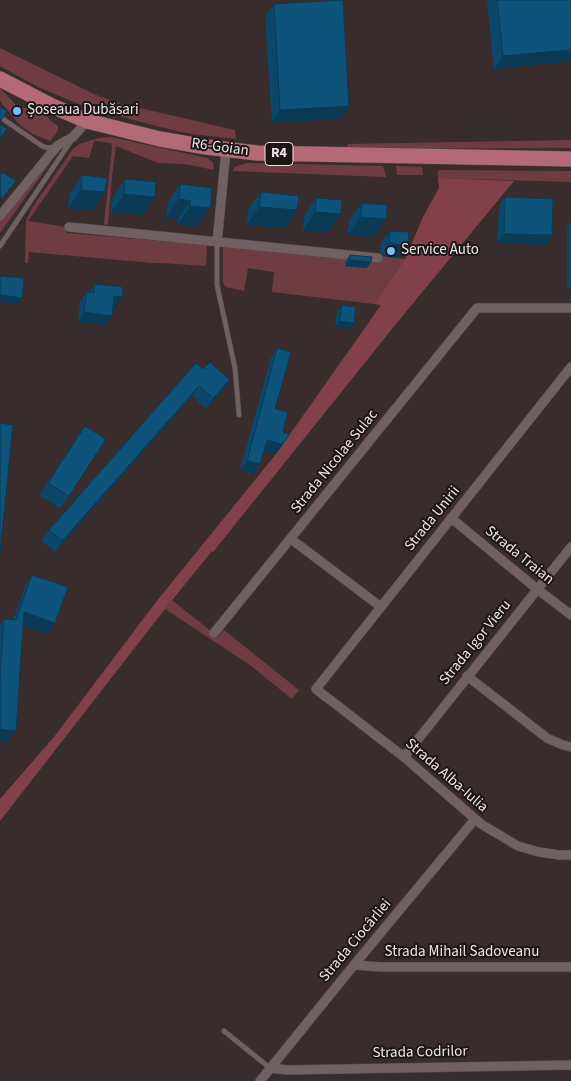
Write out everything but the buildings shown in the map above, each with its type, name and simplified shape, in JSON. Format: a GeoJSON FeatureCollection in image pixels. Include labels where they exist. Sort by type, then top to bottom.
{"type":"FeatureCollection","features":[{"type":"Feature","properties":{"kind":"main road","name":"R6-Goian"},"geometry":{"type":"LineString","coordinates":[[0,80],[52,106],[87,120],[160,139],[226,150],[325,155],[571,159]]}},
{"type":"Feature","properties":{"kind":"street"},"geometry":{"type":"LineString","coordinates":[[0,216],[57,146],[73,138],[87,120]]}},
{"type":"Feature","properties":{"kind":"street"},"geometry":{"type":"LineString","coordinates":[[217,243],[226,150]]}},
{"type":"Feature","properties":{"kind":"street"},"geometry":{"type":"LineString","coordinates":[[69,227],[378,258]]}},
{"type":"Feature","properties":{"kind":"street","name":"Strada Nicolae Sulac"},"geometry":{"type":"LineString","coordinates":[[214,633],[477,308],[571,308]]}},
{"type":"Feature","properties":{"kind":"street","name":"Strada Unirii"},"geometry":{"type":"LineString","coordinates":[[316,689],[571,367]]}},
{"type":"Feature","properties":{"kind":"street","name":"Strada Traian"},"geometry":{"type":"LineString","coordinates":[[451,518],[537,589],[571,614]]}},
{"type":"Feature","properties":{"kind":"street"},"geometry":{"type":"LineString","coordinates":[[291,539],[381,606]]}},
{"type":"Feature","properties":{"kind":"street","name":"Strada Igor Vieru"},"geometry":{"type":"LineString","coordinates":[[404,757],[571,547]]}},
{"type":"Feature","properties":{"kind":"street"},"geometry":{"type":"LineString","coordinates":[[467,676],[547,738],[571,747]]}},
{"type":"Feature","properties":{"kind":"street","name":"Strada Alba-Iulia"},"geometry":{"type":"LineString","coordinates":[[316,689],[404,757],[475,819],[504,839],[518,846],[539,852],[571,855]]}},
{"type":"Feature","properties":{"kind":"street","name":"Strada Ciocârliei"},"geometry":{"type":"LineString","coordinates":[[260,1081],[475,819]]}},
{"type":"Feature","properties":{"kind":"street","name":"Strada Mihail Sadoveanu"},"geometry":{"type":"LineString","coordinates":[[354,965],[381,967],[571,966]]}},
{"type":"Feature","properties":{"kind":"street","name":"Strada Codrilor"},"geometry":{"type":"LineString","coordinates":[[270,1068],[287,1070],[571,1065]]}},
{"type":"Feature","properties":{"kind":"lane"},"geometry":{"type":"LineString","coordinates":[[0,117],[42,146],[48,148],[57,146]]}},
{"type":"Feature","properties":{"kind":"lane"},"geometry":{"type":"LineString","coordinates":[[0,246],[73,138]]}},
{"type":"Feature","properties":{"kind":"lane"},"geometry":{"type":"LineString","coordinates":[[217,243],[217,286],[236,368],[239,415]]}},
{"type":"Feature","properties":{"kind":"lane"},"geometry":{"type":"LineString","coordinates":[[224,1031],[270,1068]]}},
{"type":"Feature","properties":{"kind":"shaded area"},"geometry":{"type":"Polygon","coordinates":[[[0,48],[96,95],[122,104],[235,130],[236,139],[191,134],[86,107],[38,87],[0,66],[0,48]]]}},
{"type":"Feature","properties":{"kind":"shaded area"},"geometry":{"type":"Polygon","coordinates":[[[0,88],[16,105],[43,111],[58,126],[58,131],[50,141],[33,134],[20,125],[0,101],[0,88]]]}},
{"type":"Feature","properties":{"kind":"shaded area"},"geometry":{"type":"Polygon","coordinates":[[[111,137],[207,158],[213,162],[214,170],[185,164],[158,163],[116,146],[108,225],[104,224],[112,148],[111,143],[94,141],[89,158],[73,156],[28,221],[66,227],[67,233],[207,245],[206,266],[29,252],[28,263],[25,263],[26,221],[32,208],[73,149],[79,144],[99,138],[111,137]]]}},
{"type":"Feature","properties":{"kind":"shaded area"},"geometry":{"type":"Polygon","coordinates":[[[571,140],[571,148],[346,149],[348,144],[571,140]]]}},
{"type":"Feature","properties":{"kind":"shaded area"},"geometry":{"type":"Polygon","coordinates":[[[57,150],[56,155],[0,233],[0,220],[57,150]]]}},
{"type":"Feature","properties":{"kind":"shaded area"},"geometry":{"type":"Polygon","coordinates":[[[248,163],[383,166],[386,177],[232,171],[236,166],[248,163]]]}},
{"type":"Feature","properties":{"kind":"shaded area"},"geometry":{"type":"Polygon","coordinates":[[[396,166],[422,167],[423,175],[397,175],[396,166]]]}},
{"type":"Feature","properties":{"kind":"shaded area"},"geometry":{"type":"Polygon","coordinates":[[[438,170],[571,171],[571,182],[438,178],[438,170]]]}},
{"type":"Feature","properties":{"kind":"shaded area"},"geometry":{"type":"Polygon","coordinates":[[[438,178],[514,181],[165,609],[0,821],[0,799],[54,737],[156,602],[276,454],[381,305],[374,304],[405,259],[423,217],[439,188],[438,178]]]}},
{"type":"Feature","properties":{"kind":"shaded area"},"geometry":{"type":"Polygon","coordinates":[[[223,247],[379,261],[380,256],[405,259],[374,304],[272,292],[274,272],[248,268],[244,291],[226,287],[223,283],[223,247]]]}},
{"type":"Feature","properties":{"kind":"shaded area"},"geometry":{"type":"Polygon","coordinates":[[[172,600],[218,637],[224,630],[299,690],[292,699],[250,665],[165,609],[172,600]]]}},
{"type":"Feature","properties":{"kind":"place","name":"Șoseaua Dubăsari"},"geometry":{"type":"Point","coordinates":[17,111]}},
{"type":"Feature","properties":{"kind":"place","name":"Service Auto"},"geometry":{"type":"Point","coordinates":[391,251]}}]}
